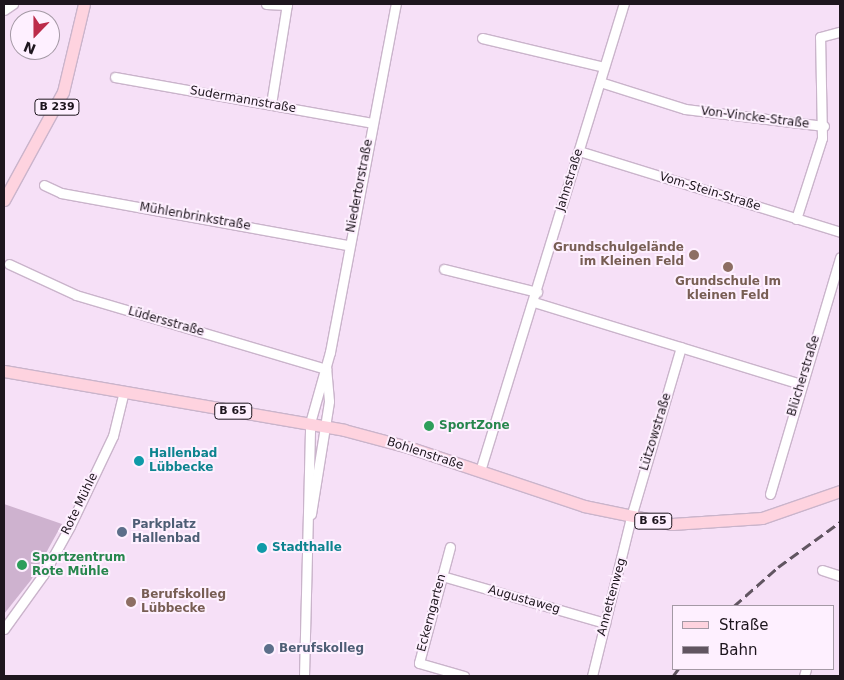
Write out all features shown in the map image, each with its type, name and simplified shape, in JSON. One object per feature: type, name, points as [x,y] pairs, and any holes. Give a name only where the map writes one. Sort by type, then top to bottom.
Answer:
[{"type":"main road","name":"B 239","points":[[4,200],[63,92],[84,4]]},
{"type":"main road","name":"Bohlenstraße","points":[[4,371],[123,395],[294,420],[344,430],[631,517],[672,524],[731,523],[787,513],[840,491]]},
{"type":"street","points":[[4,10],[13,4]]},
{"type":"street","points":[[266,4],[287,4],[271,104]]},
{"type":"street","name":"Niedertorstraße","points":[[310,516],[310,423],[326,369],[348,244],[396,4]]},
{"type":"street","name":"Jahnstraße","points":[[480,471],[534,302],[624,4]]},
{"type":"street","points":[[796,218],[824,126],[820,37],[839,32]]},
{"type":"street","points":[[482,38],[604,67]]},
{"type":"street","name":"Sudermannstraße","points":[[115,77],[372,123]]},
{"type":"street","name":"Von-Vincke-Straße","points":[[600,82],[685,109],[824,126]]},
{"type":"street","name":"Vom-Stein-Straße","points":[[579,151],[840,232]]},
{"type":"street","name":"Mühlenbrinkstraße","points":[[44,184],[61,193],[348,244]]},
{"type":"street","name":"Blücherstraße","points":[[770,494],[840,257]]},
{"type":"street","name":"Lüdersstraße","points":[[9,264],[76,295],[326,369]]},
{"type":"street","points":[[444,269],[537,292]]},
{"type":"street","points":[[534,302],[801,384]]},
{"type":"street","name":"Lützowstraße","points":[[631,517],[681,347]]},
{"type":"street","name":"Niedertorstraße","points":[[310,516],[330,385],[326,369]]},
{"type":"street","name":"Rote Mühle","points":[[4,629],[43,576],[70,526],[113,436],[123,395]]},
{"type":"street","points":[[304,676],[310,516]]},
{"type":"street","name":"Annettenweg","points":[[592,676],[631,517]]},
{"type":"street","name":"Eckerngarten","points":[[450,547],[419,663],[464,676]]},
{"type":"street","points":[[822,570],[840,576]]},
{"type":"street","name":"Augustaweg","points":[[442,576],[605,623]]},
{"type":"shaded area","name":"Sportzentrum Rote Mühle","points":[[4,504],[62,524],[31,580],[4,614]]},
{"type":"railway","points":[[735,605],[778,567],[840,522]]},
{"type":"railway","points":[[673,676],[677,670]]},
{"type":"place","name":"Grundschulgelände im Kleinen Feld","points":[[694,255]]},
{"type":"place","name":"Grundschule Im kleinen Feld","points":[[728,267]]},
{"type":"place","name":"SportZone","points":[[429,426]]},
{"type":"place","name":"Hallenbad Lübbecke","points":[[139,461]]},
{"type":"place","name":"Parkplatz Hallenbad","points":[[122,532]]},
{"type":"place","name":"Stadthalle","points":[[262,548]]},
{"type":"place","name":"Sportzentrum Rote Mühle","points":[[22,565]]},
{"type":"place","name":"Berufskolleg Lübbecke","points":[[131,602]]},
{"type":"place","name":"Berufskolleg","points":[[269,649]]}]
